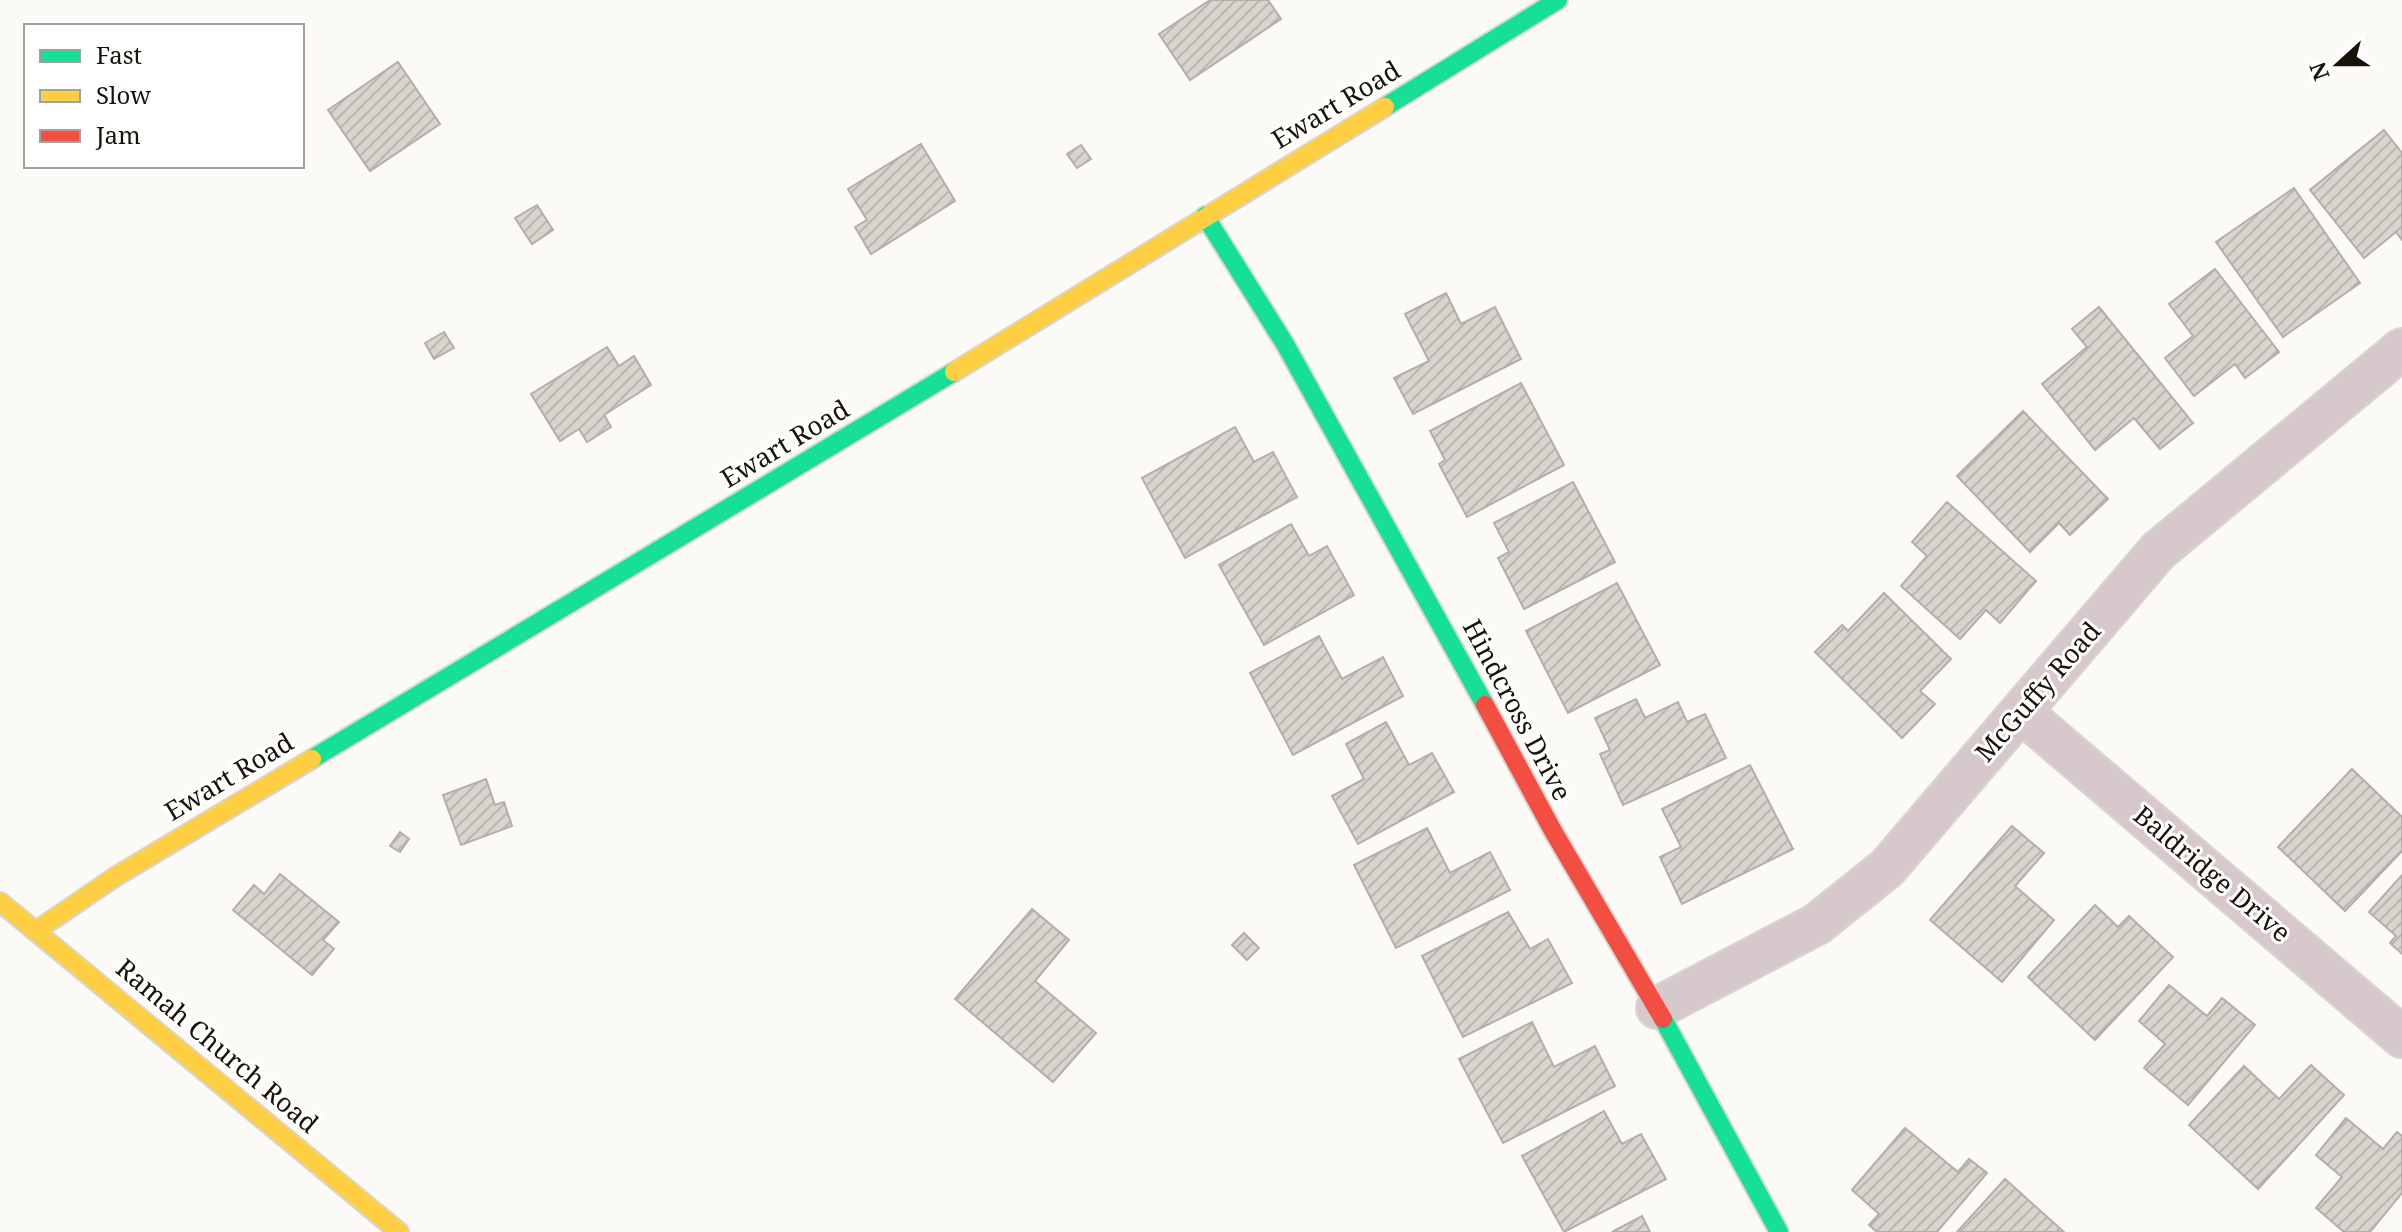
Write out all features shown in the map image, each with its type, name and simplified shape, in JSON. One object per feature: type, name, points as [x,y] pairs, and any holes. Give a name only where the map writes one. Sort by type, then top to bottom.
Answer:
[{"type":"street","name":"Ewart Road","points":[[36,931],[115,877],[878,419],[1558,0]]},
{"type":"street","name":"Hindcross Drive","points":[[1205,216],[1285,344],[1399,544],[1553,831],[1657,1008],[1779,1232]]},
{"type":"street","name":"McGuffy Road","points":[[1657,1008],[1817,924],[1887,868],[2158,551],[2402,349]]},
{"type":"street","name":"Baldridge Drive","points":[[2021,712],[2402,1037]]},
{"type":"street","name":"Ramah Church Road","points":[[0,902],[399,1232]]},
{"type":"building","points":[[1210,0],[1268,0],[1281,19],[1190,80],[1159,34]]},
{"type":"building","points":[[398,62],[440,124],[370,171],[328,110]]},
{"type":"building","points":[[2384,130],[2402,153],[2402,240],[2396,232],[2364,258],[2310,190]]},
{"type":"building","points":[[921,144],[955,201],[871,254],[855,227],[867,220],[848,189]]},
{"type":"building","points":[[1081,145],[1091,159],[1077,168],[1067,154]]},
{"type":"building","points":[[2294,188],[2360,283],[2283,337],[2216,242]]},
{"type":"building","points":[[537,205],[553,230],[532,244],[515,218]]},
{"type":"building","points":[[2215,269],[2279,352],[2245,378],[2235,364],[2194,396],[2165,358],[2193,336],[2169,304]]},
{"type":"building","points":[[1446,293],[1461,324],[1495,307],[1521,359],[1413,414],[1394,378],[1429,361],[1405,314]]},
{"type":"building","points":[[2099,307],[2193,423],[2160,449],[2134,418],[2095,450],[2042,384],[2087,347],[2072,329]]},
{"type":"building","points":[[444,332],[454,348],[434,359],[425,343]]},
{"type":"building","points":[[607,347],[619,366],[634,356],[651,385],[604,415],[611,427],[587,442],[579,429],[560,441],[531,394]]},
{"type":"building","points":[[1521,383],[1564,465],[1467,517],[1439,464],[1445,460],[1430,431]]},
{"type":"building","points":[[2023,411],[2108,499],[2070,535],[2059,523],[2030,552],[1957,476]]},
{"type":"building","points":[[1235,427],[1254,462],[1273,452],[1297,497],[1185,558],[1142,478]]},
{"type":"building","points":[[1573,482],[1615,562],[1524,609],[1498,558],[1509,552],[1494,523]]},
{"type":"building","points":[[1947,502],[2036,581],[2000,623],[1986,610],[1960,639],[1901,586],[1927,556],[1912,542]]},
{"type":"building","points":[[1291,524],[1309,556],[1327,546],[1354,595],[1264,645],[1219,565]]},
{"type":"building","points":[[1617,583],[1660,665],[1568,713],[1526,631]]},
{"type":"building","points":[[1884,593],[1951,659],[1920,691],[1935,704],[1902,738],[1815,652],[1842,625],[1848,631]]},
{"type":"building","points":[[1319,636],[1342,679],[1383,657],[1403,696],[1293,755],[1250,673]]},
{"type":"building","points":[[1636,699],[1645,718],[1678,702],[1687,722],[1705,714],[1726,758],[1623,805],[1600,754],[1610,750],[1595,718]]},
{"type":"building","points":[[1386,722],[1409,765],[1432,753],[1454,792],[1358,844],[1332,796],[1364,779],[1346,744]]},
{"type":"building","points":[[1750,765],[1793,849],[1682,904],[1660,857],[1681,847],[1662,809]]},
{"type":"building","points":[[2352,769],[2402,817],[2402,851],[2345,911],[2278,847]]},
{"type":"building","points":[[486,779],[495,805],[504,802],[512,826],[461,845],[443,795]]},
{"type":"building","points":[[2012,826],[2044,853],[2015,886],[2054,920],[2002,982],[1930,920]]},
{"type":"building","points":[[1427,828],[1450,873],[1490,852],[1510,890],[1396,948],[1354,865]]},
{"type":"building","points":[[400,832],[409,839],[400,852],[390,846]]},
{"type":"building","points":[[280,874],[339,922],[323,940],[334,949],[312,975],[233,910],[254,885],[264,894]]},
{"type":"building","points":[[2402,875],[2402,954],[2390,943],[2396,936],[2369,912]]},
{"type":"building","points":[[2095,905],[2118,927],[2129,916],[2173,957],[2095,1040],[2028,977]]},
{"type":"building","points":[[1032,909],[1069,940],[1035,981],[1096,1033],[1053,1082],[955,999]]},
{"type":"building","points":[[1508,912],[1530,949],[1548,939],[1572,983],[1463,1037],[1422,956]]},
{"type":"building","points":[[1244,933],[1259,948],[1247,960],[1232,945]]},
{"type":"building","points":[[2169,985],[2207,1016],[2222,998],[2255,1025],[2188,1105],[2144,1068],[2165,1044],[2139,1021]]},
{"type":"building","points":[[1532,1022],[1554,1067],[1595,1046],[1615,1086],[1503,1143],[1459,1059]]},
{"type":"building","points":[[2311,1065],[2344,1095],[2258,1189],[2189,1125],[2244,1066],[2279,1099]]},
{"type":"building","points":[[1604,1111],[1622,1144],[1641,1134],[1666,1179],[1564,1232],[1522,1156]]},
{"type":"building","points":[[2346,1118],[2383,1149],[2397,1132],[2402,1136],[2402,1193],[2370,1232],[2344,1232],[2316,1208],[2342,1177],[2316,1155]]},
{"type":"building","points":[[1905,1128],[1958,1172],[1969,1159],[1987,1173],[1937,1232],[1877,1232],[1869,1225],[1879,1214],[1852,1190]]},
{"type":"building","points":[[2005,1179],[2064,1232],[1957,1232]]},
{"type":"building","points":[[1642,1216],[1650,1232],[1612,1232]]},
{"type":"traffic: fast","points":[[1385,107],[1558,0]]},
{"type":"traffic: fast","points":[[1205,216],[1285,344],[1485,705]]},
{"type":"traffic: fast","points":[[312,759],[954,372]]},
{"type":"traffic: fast","points":[[1663,1019],[1779,1232]]},
{"type":"traffic: slow","points":[[954,372],[1385,107]]},
{"type":"traffic: slow","points":[[36,931],[115,877],[312,759]]},
{"type":"traffic: slow","points":[[0,902],[399,1232]]},
{"type":"traffic: jam","points":[[1485,705],[1553,831],[1663,1019]]}]
